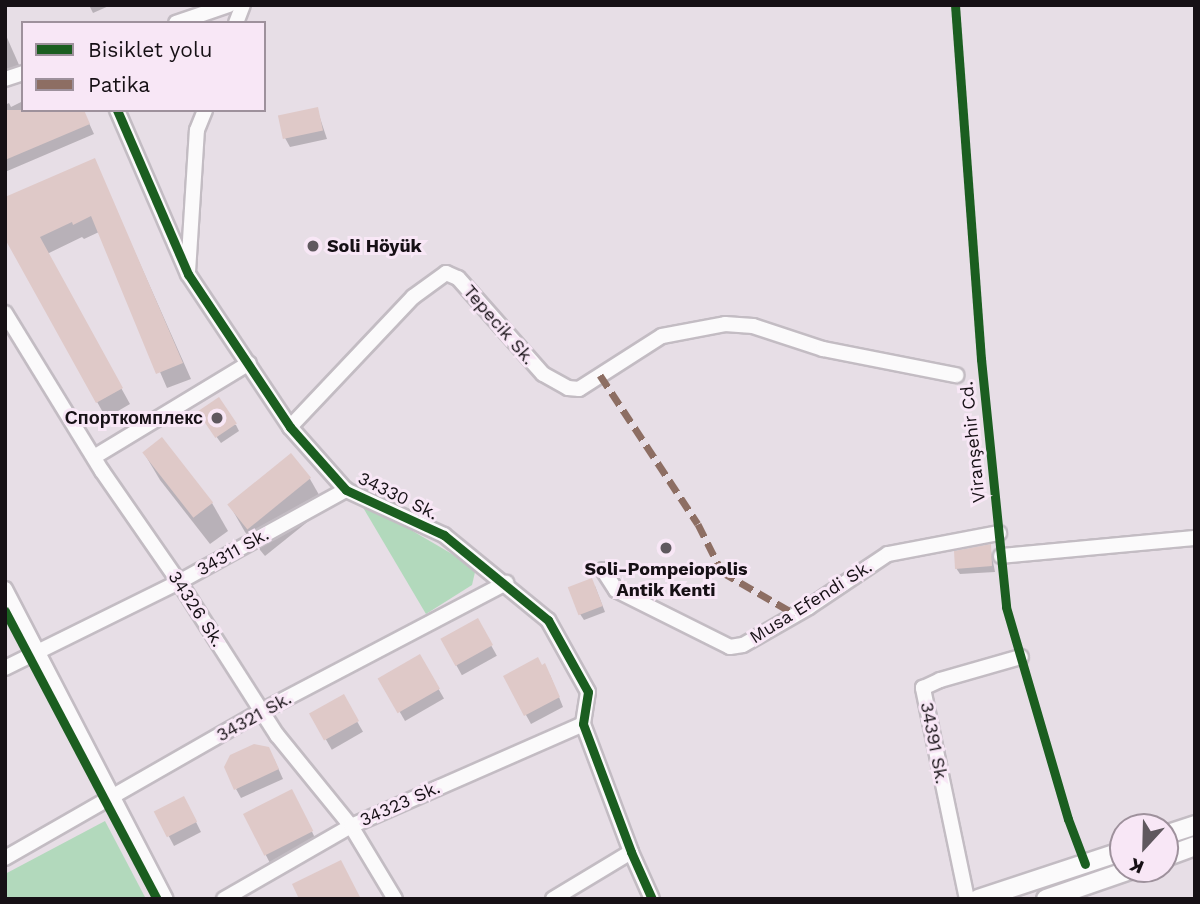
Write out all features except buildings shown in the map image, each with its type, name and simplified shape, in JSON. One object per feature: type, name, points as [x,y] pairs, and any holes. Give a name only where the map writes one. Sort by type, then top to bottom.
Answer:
[{"type":"street","points":[[182,21],[229,5]]},
{"type":"street","name":"34330 Sk.","points":[[118,112],[188,274],[290,426],[346,489],[444,535],[548,620],[588,692],[583,724],[631,852],[652,899]]},
{"type":"street","points":[[188,274],[197,130],[204,112]]},
{"type":"street","name":"Tepecik Sk.","points":[[290,426],[412,297],[446,273],[458,278],[542,374],[568,388],[579,389],[662,336],[724,324],[754,326],[824,349],[956,375]]},
{"type":"street","name":"34326 Sk.","points":[[5,313],[94,457],[179,582],[277,735],[351,826],[395,899]]},
{"type":"street","points":[[94,457],[249,363]]},
{"type":"street","name":"34311 Sk.","points":[[5,668],[179,582],[346,489]]},
{"type":"street","name":"Musa Efendi Sk.","points":[[603,570],[616,590],[730,647],[743,645],[809,607],[888,554],[999,533]]},
{"type":"street","points":[[1001,556],[1195,538]]},
{"type":"street","name":"34321 Sk.","points":[[5,858],[262,712],[506,583]]},
{"type":"street","points":[[5,589],[116,797],[166,899]]},
{"type":"street","name":"34391 Sk.","points":[[967,899],[923,688],[1021,657]]},
{"type":"street","name":"34323 Sk.","points":[[224,899],[351,826],[583,724]]},
{"type":"street","points":[[554,899],[631,852]]},
{"type":"street","points":[[978,899],[1109,856]]},
{"type":"street","points":[[1079,866],[1089,892]]},
{"type":"street","points":[[1046,899],[1089,892],[1109,882]]},
{"type":"green space","points":[[358,499],[476,568],[472,585],[426,614]]},
{"type":"green space","points":[[105,821],[146,899],[5,899],[5,874]]},
{"type":"marked path","points":[[600,375],[698,524],[722,572],[795,614]]},
{"type":"cycle path","name":"Viranşehir Cd.","points":[[955,5],[981,359],[1006,607],[1068,819],[1085,864]]},
{"type":"cycle path","points":[[118,112],[188,274],[290,427],[346,490],[444,535],[548,620],[588,692],[583,724],[631,852],[652,899]]},
{"type":"cycle path","points":[[5,611],[157,899]]},
{"type":"place","name":"Soli Höyük","points":[[313,246]]},
{"type":"place","name":"Спорткомплекс","points":[[217,418]]},
{"type":"place","name":"Soli-Pompeiopolis Antik Kenti","points":[[666,548]]}]
